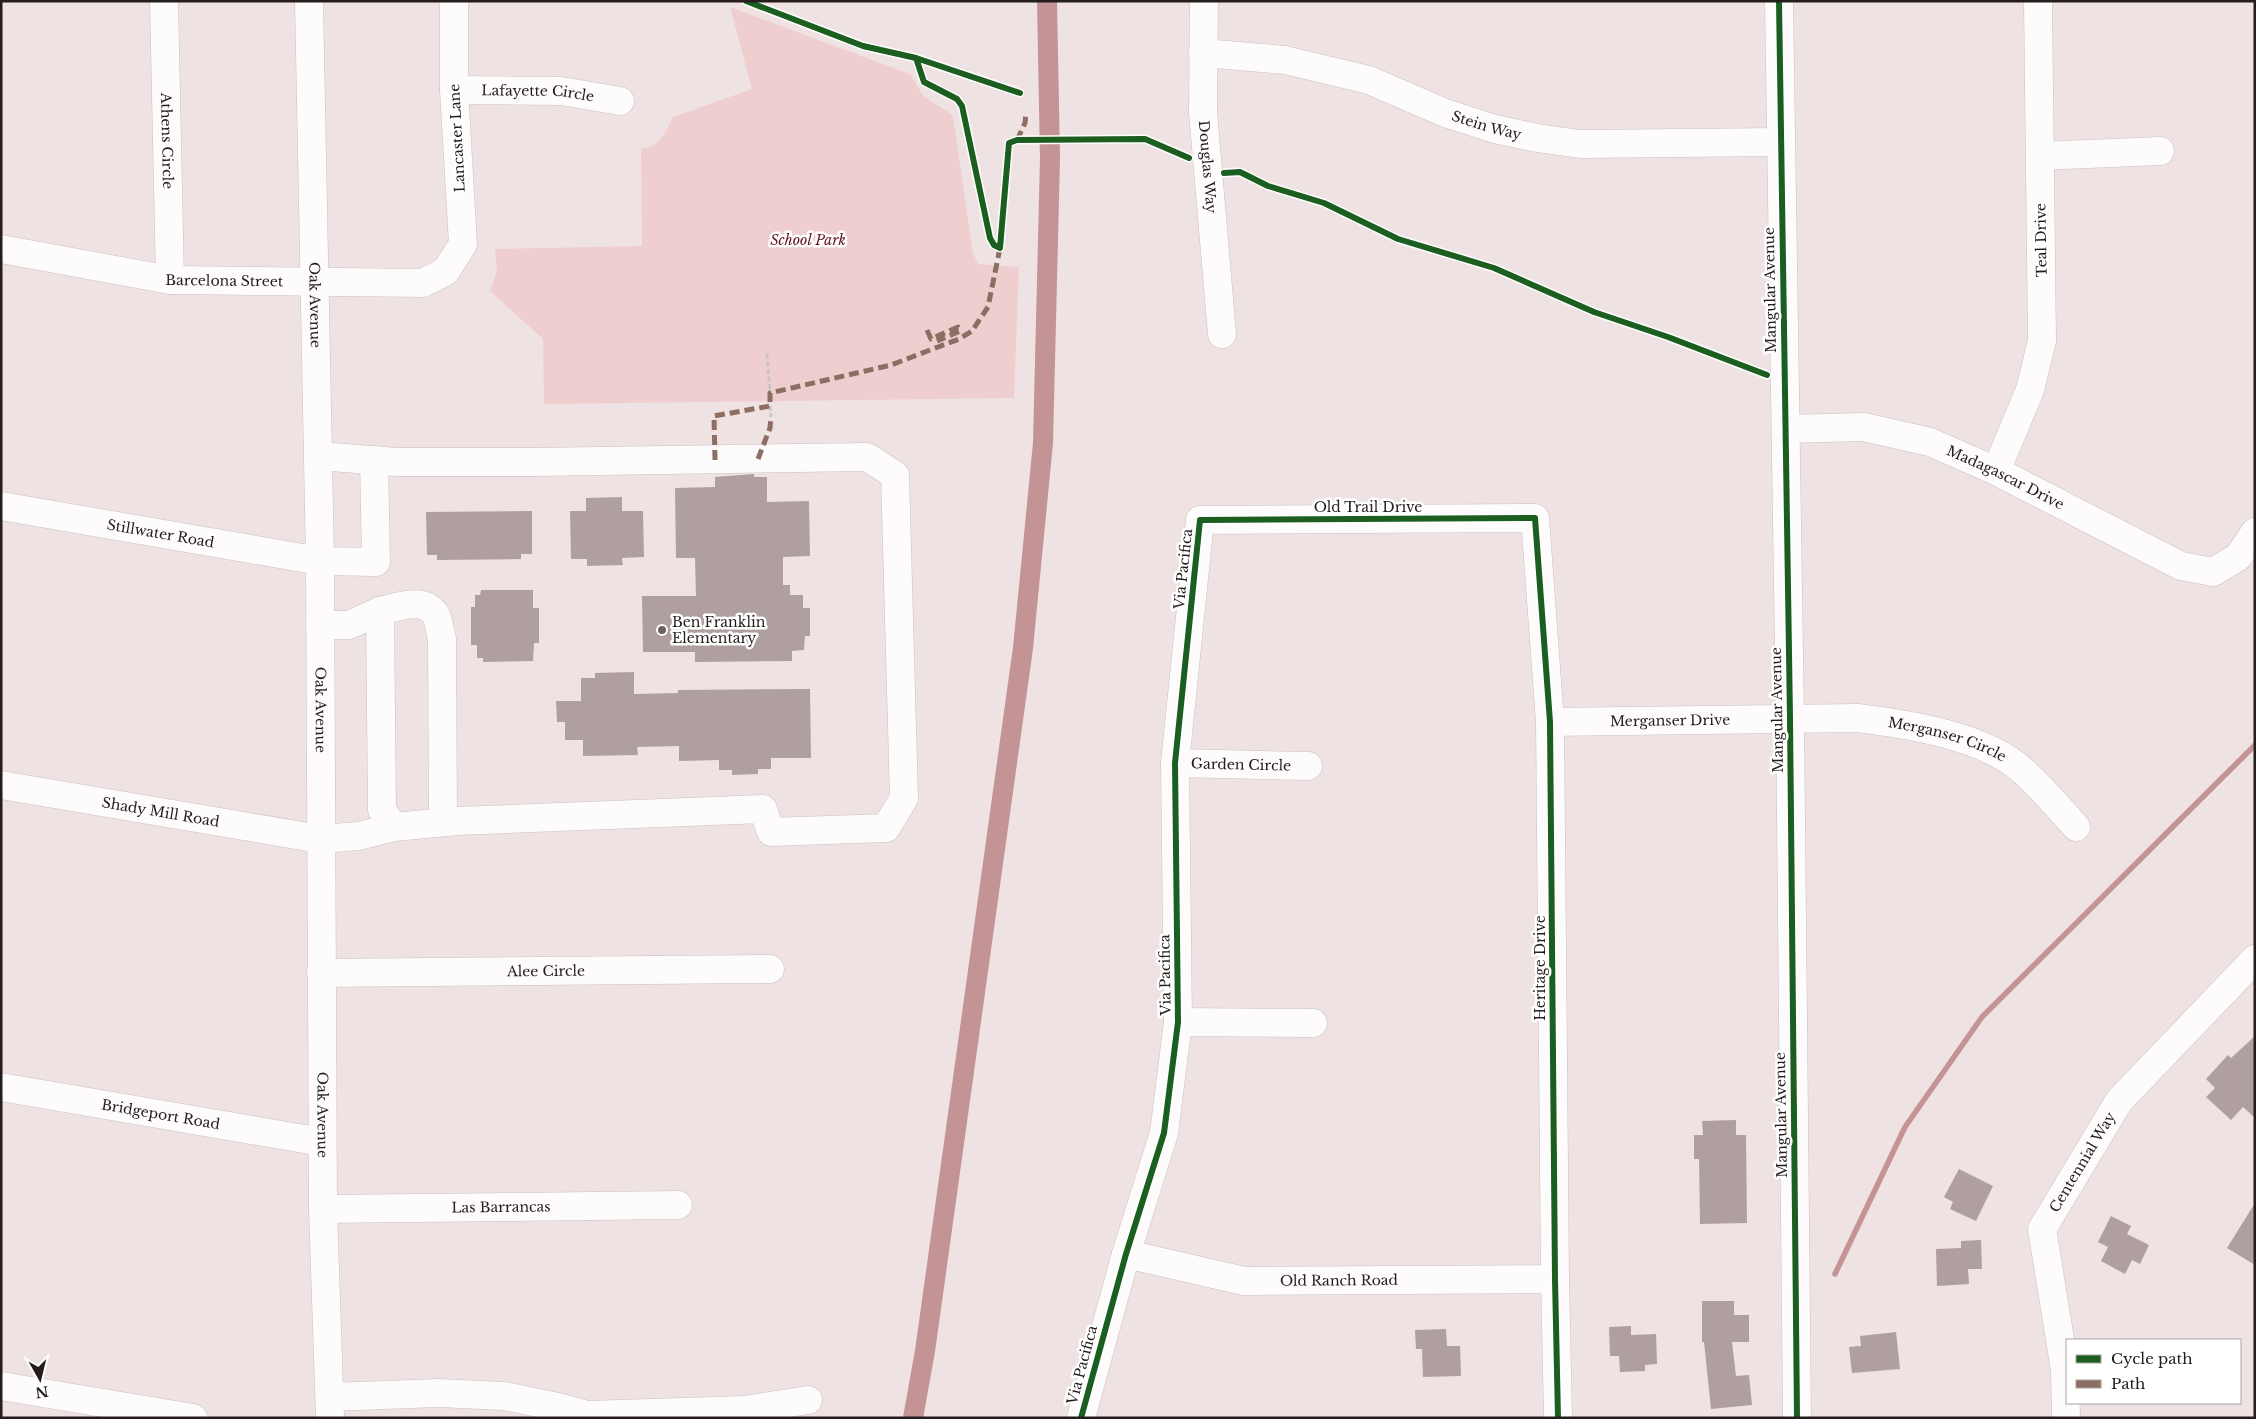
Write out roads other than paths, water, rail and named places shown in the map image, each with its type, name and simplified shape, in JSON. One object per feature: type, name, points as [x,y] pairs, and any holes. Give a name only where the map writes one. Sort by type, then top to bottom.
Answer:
[{"type":"street","name":"Athens Circle","points":[[164,1],[170,280]]},
{"type":"street","name":"Oak Avenue","points":[[309,1],[320,561],[323,1209],[330,1407]]},
{"type":"street","name":"Lancaster Lane","points":[[446,271],[463,244],[454,90],[454,1]]},
{"type":"street","name":"Douglas Way","points":[[1204,1],[1202,53],[1203,112],[1222,334]]},
{"type":"street","name":"Mangular Avenue","points":[[1779,1],[1790,718],[1796,1418]]},
{"type":"street","name":"Teal Drive","points":[[1996,471],[2030,390],[2042,341],[2038,1]]},
{"type":"street","name":"Stein Way","points":[[1202,53],[1285,60],[1368,80],[1445,113],[1496,129],[1538,138],[1580,144],[1780,142]]},
{"type":"street","name":"Lafayette Circle","points":[[454,90],[560,91],[620,100]]},
{"type":"street","points":[[2040,156],[2160,150]]},
{"type":"street","name":"Barcelona Street","points":[[1,250],[170,280],[423,283],[446,271]]},
{"type":"street","name":"Madagascar Drive","points":[[1786,429],[1864,428],[1930,442],[1996,471],[2181,566],[2213,572],[2238,557],[2255,532]]},
{"type":"street","points":[[318,456],[374,460]]},
{"type":"street","name":"Shady Mill Road","points":[[1,784],[320,839],[359,836],[394,826],[443,822],[763,809],[771,832],[886,828],[904,798],[896,475],[867,457],[533,462],[374,460]]},
{"type":"street","name":"Stillwater Road","points":[[1,506],[320,561],[376,562],[374,460]]},
{"type":"street","name":"Old Trail Drive","points":[[1200,520],[1535,518]]},
{"type":"street","name":"Heritage Drive","points":[[1535,518],[1550,722],[1558,1418]]},
{"type":"street","name":"Via Pacifica","points":[[1081,1418],[1126,1254],[1164,1133],[1178,1022],[1175,763],[1200,520]]},
{"type":"street","points":[[320,625],[349,625],[380,611],[416,604],[428,608],[436,616],[442,639],[443,822]]},
{"type":"street","points":[[380,611],[382,810],[394,826]]},
{"type":"street","name":"Merganser Drive","points":[[1550,722],[1790,718]]},
{"type":"street","name":"Merganser Circle","points":[[1790,718],[1857,718],[1895,722],[1933,730],[1988,748],[2022,770],[2076,827]]},
{"type":"street","name":"Garden Circle","points":[[1175,763],[1308,766]]},
{"type":"street","name":"Centennial Way","points":[[2066,1418],[2065,1370],[2042,1229],[2119,1101],[2255,959]]},
{"type":"street","name":"Alee Circle","points":[[322,972],[770,969]]},
{"type":"street","points":[[1178,1022],[1313,1023]]},
{"type":"street","name":"Bridgeport Road","points":[[1,1087],[322,1142]]},
{"type":"street","name":"Las Barrancas","points":[[323,1209],[678,1205]]},
{"type":"street","name":"Old Ranch Road","points":[[1126,1254],[1244,1281],[1555,1279]]},
{"type":"street","points":[[1,1386],[192,1418]]},
{"type":"street","points":[[330,1407],[438,1393],[504,1396],[587,1415],[735,1410],[808,1400]]},
{"type":"waterway","points":[[913,1418],[925,1351],[1023,648],[1043,443],[1050,158],[1047,1]]},
{"type":"waterway","points":[[1835,1274],[1905,1127],[1982,1017],[2255,745]]},
{"type":"place","name":"Ben Franklin Elementary","points":[[662,630]]},
{"type":"park label","name":"School Park","points":[[808,240]]}]
